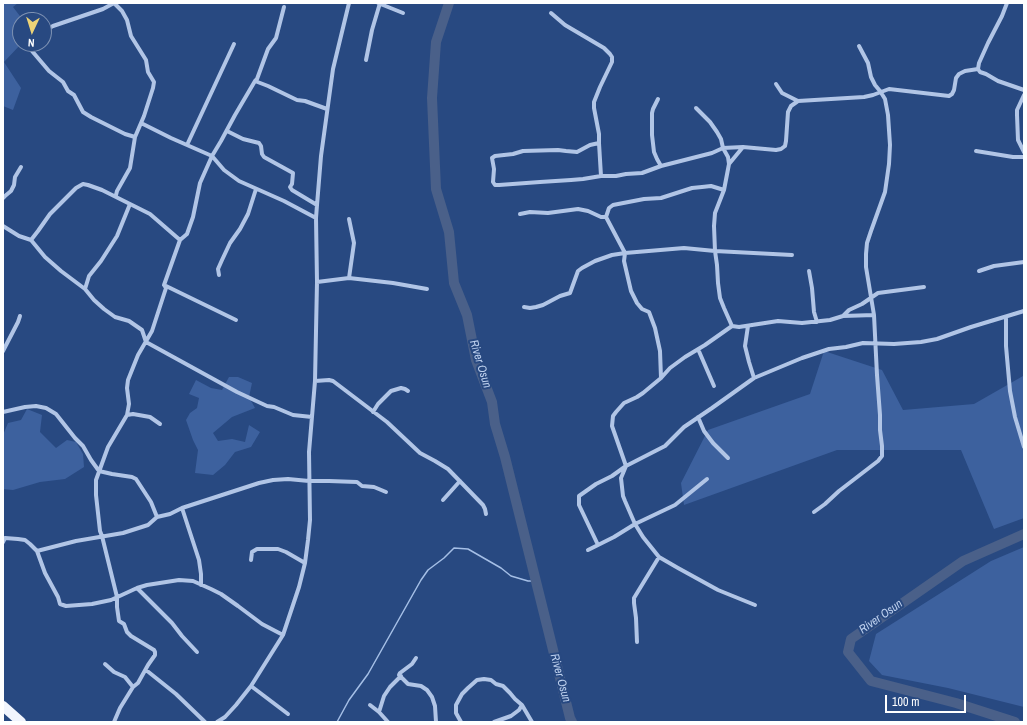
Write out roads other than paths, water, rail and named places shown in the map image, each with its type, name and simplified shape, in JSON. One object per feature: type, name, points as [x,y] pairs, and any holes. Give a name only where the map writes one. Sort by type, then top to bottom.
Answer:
[{"type":"main road","points":[[3,706],[21,722]]},
{"type":"street","points":[[52,26],[103,9],[114,3],[122,12],[131,36],[146,60],[148,72],[154,82],[149,101],[135,137],[130,168],[116,195],[114,196]]},
{"type":"street","points":[[217,722],[236,705],[251,686],[283,635],[299,587],[305,563],[310,520],[309,452],[315,381],[317,204],[321,156],[333,69],[349,3]]},
{"type":"street","points":[[366,60],[379,3],[403,13]]},
{"type":"street","points":[[978,69],[988,43],[1007,3]]},
{"type":"street","points":[[114,722],[120,708],[133,687],[138,683],[155,655],[155,652],[131,636],[127,632],[124,624],[119,621],[117,597],[100,531],[96,496],[96,480],[108,447],[127,415],[129,404],[127,388],[128,380],[138,355],[152,331],[166,288],[164,285],[180,240],[187,234],[193,217],[200,183],[212,156],[257,79],[268,49],[276,38],[284,7]]},
{"type":"street","points":[[551,13],[565,25],[604,48],[612,57],[612,62],[594,102],[601,176]]},
{"type":"street","points":[[187,145],[234,44]]},
{"type":"street","points":[[814,512],[878,461],[882,456],[874,315],[866,267],[867,243],[885,192],[890,145],[887,106],[885,99],[871,77],[868,62],[859,46]]},
{"type":"street","points":[[33,52],[49,70],[63,82],[68,91],[74,95],[83,112],[125,134],[135,137]]},
{"type":"street","points":[[978,69],[980,72],[998,81],[1024,90]]},
{"type":"street","points":[[599,143],[590,145],[577,152],[558,150],[523,152],[493,157],[494,185],[583,180],[601,176],[642,173],[723,148],[743,147],[776,150],[785,146],[788,112],[791,106],[798,101],[864,97],[889,89],[948,96],[952,94],[954,90],[956,78],[959,74],[965,71],[978,69]]},
{"type":"street","points":[[255,81],[297,100],[305,101],[327,109]]},
{"type":"street","points":[[776,84],[782,92],[798,101]]},
{"type":"street","points":[[1024,95],[1017,110],[1017,115],[1018,140],[1024,152]]},
{"type":"street","points":[[658,99],[652,113],[652,135],[654,152],[661,166]]},
{"type":"street","points":[[696,108],[710,122],[717,132],[728,157],[729,164],[724,190],[714,221],[719,290],[724,308],[732,326]]},
{"type":"street","points":[[141,123],[212,156],[224,170],[239,181],[284,201],[316,218]]},
{"type":"street","points":[[227,130],[243,139],[259,143],[264,157],[293,173],[292,184],[290,187],[292,190],[317,204]]},
{"type":"street","points":[[729,164],[743,147]]},
{"type":"street","points":[[976,151],[1013,157],[1024,157]]},
{"type":"street","points":[[3,198],[11,191],[14,185],[15,177],[21,167]]},
{"type":"street","points":[[31,240],[50,214],[80,185],[88,185],[150,214],[180,240]]},
{"type":"street","points":[[662,378],[660,351],[655,328],[649,312],[642,309],[637,304],[631,291],[624,261],[625,253],[606,217],[609,208],[613,205],[644,199],[661,198],[692,188],[711,186],[724,190]]},
{"type":"street","points":[[220,275],[218,269],[230,243],[248,214],[256,189]]},
{"type":"street","points":[[85,289],[89,276],[101,261],[117,236],[130,204]]},
{"type":"street","points":[[520,214],[530,212],[548,213],[578,209],[588,211],[601,217],[606,217]]},
{"type":"street","points":[[348,278],[354,242],[349,219]]},
{"type":"street","points":[[3,226],[19,236],[31,240],[45,257],[85,289],[94,300],[115,316],[129,321],[142,330],[146,342],[237,392],[267,406],[274,407],[294,415],[312,417]]},
{"type":"street","points":[[524,307],[536,308],[560,296],[570,293],[578,271],[595,261],[612,255],[684,248],[715,251],[792,254]]},
{"type":"street","points":[[979,271],[994,266],[1024,262]]},
{"type":"street","points":[[810,271],[814,312],[817,322]]},
{"type":"street","points":[[317,282],[348,278],[393,283],[427,289]]},
{"type":"street","points":[[164,285],[236,320]]},
{"type":"street","points":[[843,316],[849,310],[878,293],[924,287]]},
{"type":"street","points":[[598,545],[579,505],[579,496],[626,466],[665,446],[684,426],[754,378],[802,358],[829,349],[863,343],[894,344],[937,339],[971,326],[1024,311]]},
{"type":"street","points":[[755,605],[718,590],[659,557],[643,536],[635,524],[623,496],[621,478],[626,466],[612,426],[613,416],[624,403],[637,398],[662,378],[670,368],[732,326],[739,327],[778,321],[802,323],[817,322],[843,316],[874,315]]},
{"type":"street","points":[[3,351],[20,316]]},
{"type":"street","points":[[1006,317],[1006,346],[1010,391],[1015,417],[1024,447]]},
{"type":"street","points":[[748,326],[745,346],[754,378]]},
{"type":"street","points":[[698,349],[714,386]]},
{"type":"street","points":[[315,381],[333,381],[387,422],[420,453],[448,469],[483,505],[486,514]]},
{"type":"street","points":[[373,412],[391,390],[401,388],[408,391]]},
{"type":"street","points":[[3,412],[36,406],[46,408],[56,414],[83,446],[99,471],[136,479],[151,502],[158,517]]},
{"type":"street","points":[[127,415],[133,414],[150,416],[160,424]]},
{"type":"street","points":[[698,417],[704,431],[713,443],[728,458]]},
{"type":"street","points":[[588,550],[675,504],[707,478]]},
{"type":"street","points":[[37,552],[76,541],[123,534],[148,525],[158,517],[170,514],[182,508],[258,483],[273,480],[357,482],[362,486],[374,487],[386,492]]},
{"type":"street","points":[[443,500],[460,481]]},
{"type":"street","points":[[182,508],[199,560],[201,585]]},
{"type":"street","points":[[3,542],[5,538],[18,538],[25,540],[30,544],[37,552],[60,604],[66,606],[92,604],[111,600],[147,585],[180,580],[193,581],[221,594],[262,624],[283,635]]},
{"type":"street","points":[[251,560],[252,552],[254,550],[278,549],[305,563]]},
{"type":"street","points":[[637,642],[634,598],[659,557]]},
{"type":"street","points":[[137,588],[172,622],[182,636],[197,652]]},
{"type":"street","points":[[111,600],[117,607]]},
{"type":"street","points":[[379,712],[384,696],[390,687],[401,676],[399,675],[400,673],[412,664],[416,658]]},
{"type":"street","points":[[105,664],[114,672],[125,677],[133,687]]},
{"type":"street","points":[[146,670],[176,694],[205,722]]},
{"type":"street","points":[[401,676],[408,684],[421,686],[427,690],[432,697],[435,706],[436,722]]},
{"type":"street","points":[[461,722],[456,713],[456,705],[462,694],[480,679],[491,680],[496,684],[503,686],[522,705],[532,722]]},
{"type":"street","points":[[251,686],[288,714]]},
{"type":"street","points":[[370,704],[388,722]]},
{"type":"street","points":[[494,722],[511,716],[519,710],[522,705]]},
{"type":"waterway","name":"River Osun","points":[[449,3],[436,42],[432,98],[436,189],[449,232],[454,283],[467,315],[476,360],[492,402],[495,424],[505,457],[572,722]]},
{"type":"waterway","name":"River Osun","points":[[1015,722],[956,703],[871,681],[848,652],[851,639],[963,561],[1024,534]]},
{"type":"waterway","points":[[337,722],[349,700],[368,674],[421,580],[428,570],[454,548],[468,549],[501,568],[511,576],[528,581],[536,581]]}]
